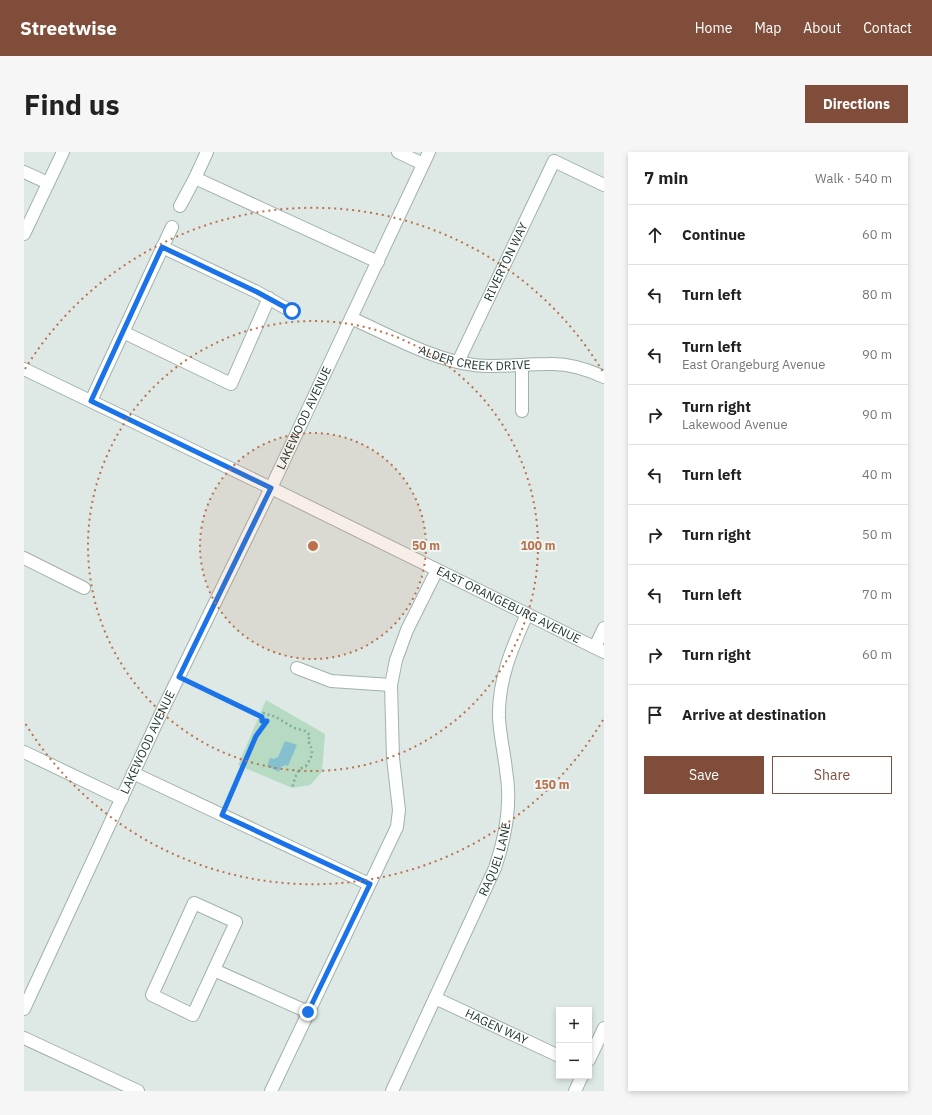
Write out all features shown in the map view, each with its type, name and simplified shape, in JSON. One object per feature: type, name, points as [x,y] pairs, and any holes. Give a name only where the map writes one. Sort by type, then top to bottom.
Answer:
[{"type":"street","points":[[24,234],[63,152]]},
{"type":"street","points":[[180,206],[207,152]]},
{"type":"street","points":[[398,152],[423,164]]},
{"type":"street","name":"LAKEWOOD AVENUE","points":[[24,1009],[27,994],[271,488],[429,152]]},
{"type":"street","name":"RIVERTON WAY","points":[[458,362],[554,161],[604,185]]},
{"type":"street","points":[[24,172],[48,183]]},
{"type":"street","points":[[195,178],[378,262]]},
{"type":"street","points":[[91,401],[172,227]]},
{"type":"street","points":[[162,247],[269,298],[292,311]]},
{"type":"street","points":[[123,332],[231,384],[269,298]]},
{"type":"street","name":"ALDER CREEK DRIVE","points":[[351,318],[434,355],[458,362],[501,367],[549,364],[574,366],[604,377]]},
{"type":"street","points":[[522,365],[522,411]]},
{"type":"street","name":"EAST ORANGEBURG AVENUE","points":[[24,370],[271,488],[600,650]]},
{"type":"street","points":[[24,558],[84,588]]},
{"type":"street","points":[[271,1091],[397,827],[399,810],[393,758],[391,685],[396,660],[407,630],[437,570]]},
{"type":"street","name":"RAQUEL LANE","points":[[392,1091],[495,868],[504,843],[509,800],[507,771],[500,732],[500,696],[503,677],[510,653],[527,614]]},
{"type":"street","points":[[600,650],[604,628]]},
{"type":"street","points":[[297,668],[331,681],[391,685]]},
{"type":"street","points":[[24,752],[122,799]]},
{"type":"street","points":[[133,773],[370,884]]},
{"type":"street","points":[[194,903],[236,922],[214,970],[193,1015],[152,996],[194,903]]},
{"type":"street","points":[[214,970],[308,1012]]},
{"type":"street","name":"HAGEN WAY","points":[[435,998],[556,1055]]},
{"type":"street","points":[[592,1054],[604,1028]]},
{"type":"street","points":[[24,1038],[138,1091]]},
{"type":"street","points":[[575,1091],[581,1079]]},
{"type":"path","points":[[179,677],[262,717],[262,721],[267,721],[256,736],[222,815]]},
{"type":"path","points":[[262,717],[264,713],[276,717],[294,728],[305,731],[310,735],[308,741],[313,749],[312,755],[306,766],[297,772],[292,788]]},
{"type":"green space","points":[[266,700],[325,734],[322,772],[310,785],[292,788],[238,765]]},
{"type":"water","points":[[285,741],[297,745],[288,766],[285,765],[281,767],[279,772],[267,766],[270,758],[274,759],[278,757]]},
{"type":"route","points":[[292,311],[257,292],[162,247],[91,401],[271,488],[179,677],[262,717],[262,721],[267,721],[256,736],[222,815],[370,884],[308,1012]]}]
